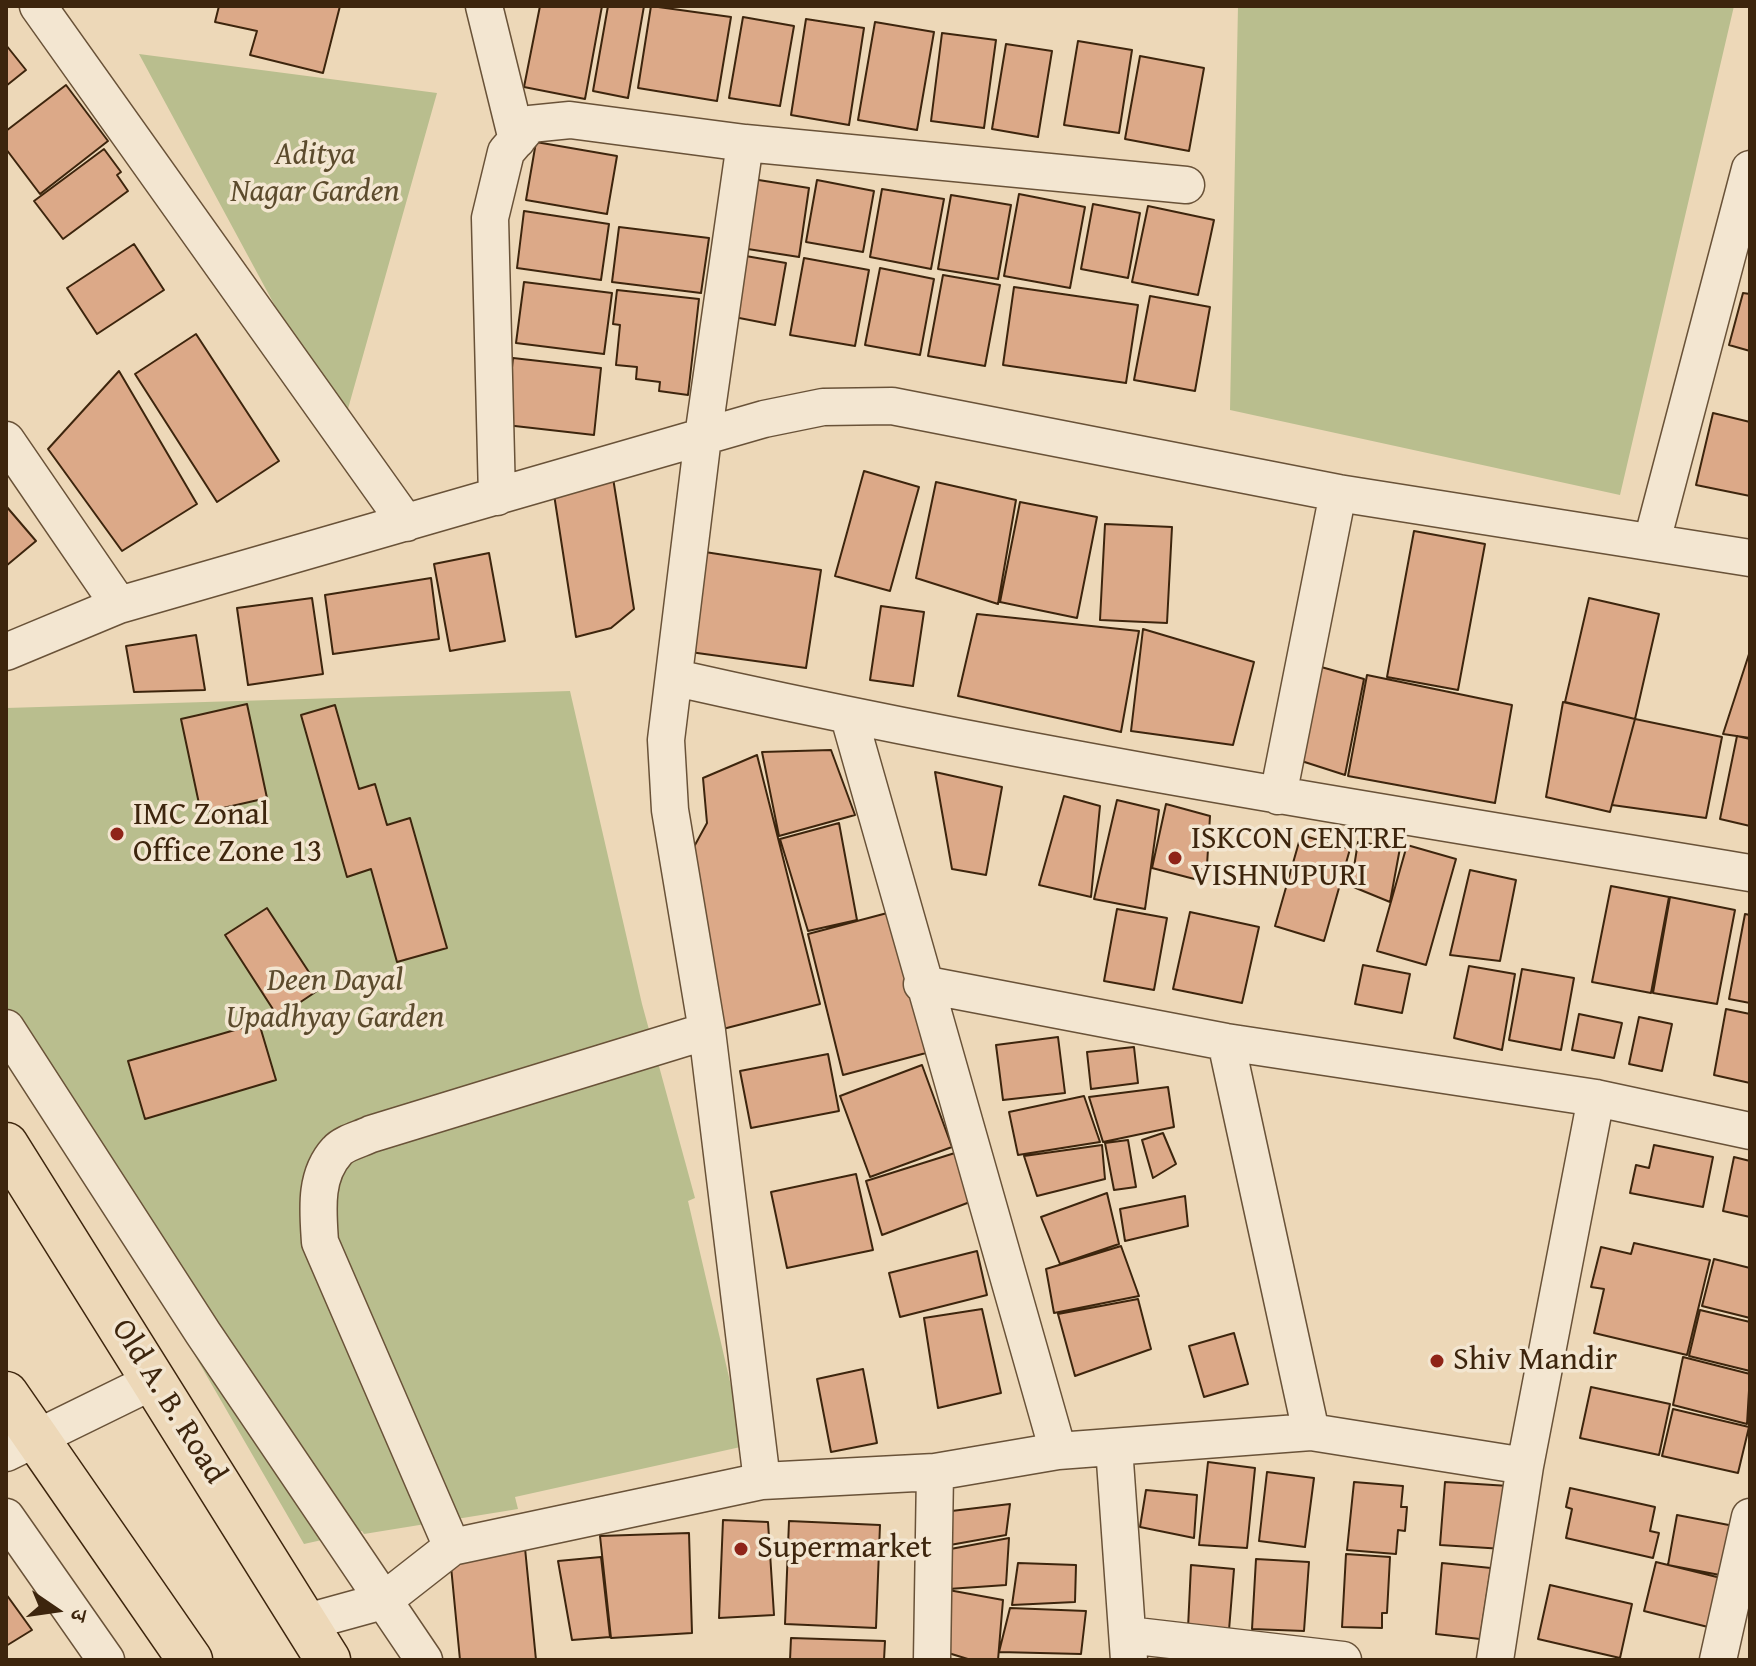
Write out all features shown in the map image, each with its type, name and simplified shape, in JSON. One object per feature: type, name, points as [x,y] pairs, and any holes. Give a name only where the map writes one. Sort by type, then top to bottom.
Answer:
[{"type":"main road","name":"Old A. B. Road","points":[[6,1145],[328,1660]]},
{"type":"main road","points":[[6,1394],[22,1445],[190,1660]]},
{"type":"street","points":[[38,6],[406,523]]},
{"type":"street","points":[[484,6],[517,140]]},
{"type":"street","points":[[497,497],[490,218],[506,152],[530,124],[570,120],[745,143],[1186,185]]},
{"type":"street","points":[[745,143],[703,437],[676,678],[666,740],[670,810],[707,1031],[762,1481]]},
{"type":"street","points":[[1652,541],[1750,169]]},
{"type":"street","points":[[6,652],[119,605],[764,419],[823,407],[892,406],[1338,493],[1750,558]]},
{"type":"street","points":[[6,440],[119,605]]},
{"type":"street","points":[[1278,796],[1338,493]]},
{"type":"street","points":[[676,678],[849,717],[1278,796],[1750,873]]},
{"type":"street","points":[[849,717],[922,984],[1058,1451]]},
{"type":"street","points":[[922,984],[1226,1042],[1596,1098],[1750,1131]]},
{"type":"street","points":[[6,1028],[424,1660]]},
{"type":"street","points":[[452,1547],[320,1242],[317,1199],[324,1174],[338,1149],[371,1134],[707,1031]]},
{"type":"street","points":[[1226,1042],[1311,1432]]},
{"type":"street","points":[[1495,1660],[1525,1466],[1596,1098]]},
{"type":"street","points":[[22,1445],[155,1380]]},
{"type":"street","points":[[303,1623],[383,1601],[452,1547],[762,1481],[935,1472],[1058,1451],[1311,1432],[1525,1466]]},
{"type":"street","points":[[1114,1447],[1128,1647],[1343,1660]]},
{"type":"street","points":[[932,1660],[935,1472]]},
{"type":"street","points":[[6,1517],[106,1660]]},
{"type":"street","points":[[1718,1660],[1750,1517]]},
{"type":"green space","points":[[1238,6],[1734,6],[1620,495],[1230,410]]},
{"type":"green space","name":"Aditya Nagar Garden","points":[[139,54],[437,93],[342,430]]},
{"type":"green space","name":"Deen Dayal Upadhyay Garden","points":[[570,691],[642,1004],[695,1198],[688,1201],[745,1446],[515,1497],[518,1509],[364,1534],[362,1531],[304,1544],[6,1029],[6,708]]},
{"type":"building","points":[[219,6],[340,6],[323,73],[250,55],[257,31],[215,22]]},
{"type":"building","points":[[540,6],[602,6],[585,99],[524,87]]},
{"type":"building","points":[[608,6],[644,6],[628,98],[593,91]]},
{"type":"building","points":[[651,6],[731,17],[717,101],[638,88]]},
{"type":"building","points":[[743,17],[794,26],[780,106],[729,98]]},
{"type":"building","points":[[806,19],[864,28],[849,125],[791,115]]},
{"type":"building","points":[[875,22],[934,32],[917,130],[858,120]]},
{"type":"building","points":[[942,33],[996,40],[984,128],[931,121]]},
{"type":"building","points":[[1078,41],[1132,50],[1119,133],[1064,125]]},
{"type":"building","points":[[1006,44],[1052,51],[1038,137],[992,129]]},
{"type":"building","points":[[6,45],[26,70],[6,86]]},
{"type":"building","points":[[1140,56],[1204,68],[1189,151],[1125,139]]},
{"type":"building","points":[[66,85],[108,141],[40,194],[6,149],[6,131]]},
{"type":"building","points":[[536,142],[617,156],[607,214],[526,200]]},
{"type":"building","points":[[104,149],[121,172],[117,175],[128,191],[63,239],[34,201]]},
{"type":"building","points":[[746,178],[809,188],[799,257],[735,247]]},
{"type":"building","points":[[817,180],[874,191],[863,252],[806,242]]},
{"type":"building","points":[[882,189],[944,199],[931,269],[870,257]]},
{"type":"building","points":[[1019,194],[1085,207],[1070,288],[1004,276]]},
{"type":"building","points":[[951,195],[1011,205],[998,279],[938,269]]},
{"type":"building","points":[[1093,204],[1140,213],[1128,278],[1081,269]]},
{"type":"building","points":[[1148,206],[1214,220],[1198,295],[1132,282]]},
{"type":"building","points":[[524,211],[609,224],[601,280],[517,268]]},
{"type":"building","points":[[619,227],[709,238],[701,293],[612,282]]},
{"type":"building","points":[[134,244],[164,290],[97,334],[67,288]]},
{"type":"building","points":[[740,255],[786,263],[775,325],[729,316]]},
{"type":"building","points":[[804,258],[869,270],[855,346],[790,335]]},
{"type":"building","points":[[880,268],[934,279],[920,355],[865,345]]},
{"type":"building","points":[[943,275],[1000,285],[985,366],[928,356]]},
{"type":"building","points":[[524,282],[612,293],[604,354],[516,343]]},
{"type":"building","points":[[1014,287],[1138,305],[1126,383],[1003,365]]},
{"type":"building","points":[[617,290],[699,299],[688,395],[659,391],[660,382],[636,379],[637,367],[616,365],[620,325],[613,324]]},
{"type":"building","points":[[1743,293],[1750,294],[1750,351],[1729,345]]},
{"type":"building","points":[[1150,296],[1210,307],[1195,391],[1134,380]]},
{"type":"building","points":[[196,334],[279,461],[217,502],[135,374]]},
{"type":"building","points":[[513,358],[601,368],[594,435],[506,425]]},
{"type":"building","points":[[119,371],[197,504],[122,551],[48,449]]},
{"type":"building","points":[[1713,413],[1750,422],[1750,496],[1696,485]]},
{"type":"building","points":[[864,471],[919,487],[890,591],[835,576]]},
{"type":"building","points":[[613,478],[634,609],[611,628],[576,637],[553,488]]},
{"type":"building","points":[[936,482],[1016,500],[998,604],[916,578]]},
{"type":"building","points":[[1020,502],[1097,517],[1077,618],[1000,602]]},
{"type":"building","points":[[6,506],[36,541],[6,566]]},
{"type":"building","points":[[1105,524],[1172,527],[1167,623],[1100,620]]},
{"type":"building","points":[[1414,531],[1485,544],[1458,690],[1387,677]]},
{"type":"building","points":[[705,552],[821,570],[806,668],[690,652]]},
{"type":"building","points":[[489,553],[505,641],[450,651],[434,564]]},
{"type":"building","points":[[431,578],[439,639],[333,654],[325,595]]},
{"type":"building","points":[[312,598],[323,674],[248,685],[237,608]]},
{"type":"building","points":[[1589,598],[1659,614],[1635,719],[1565,702]]},
{"type":"building","points":[[881,606],[924,612],[913,686],[870,680]]},
{"type":"building","points":[[977,614],[1139,631],[1121,732],[958,696]]},
{"type":"building","points":[[1143,629],[1254,662],[1233,745],[1131,731]]},
{"type":"building","points":[[196,635],[205,690],[134,692],[126,646]]},
{"type":"building","points":[[1750,651],[1750,738],[1723,734]]},
{"type":"building","points":[[1314,665],[1364,679],[1345,775],[1289,757]]},
{"type":"building","points":[[1367,675],[1512,705],[1495,803],[1348,776]]},
{"type":"building","points":[[1563,702],[1635,719],[1610,812],[1546,797]]},
{"type":"building","points":[[247,704],[267,798],[201,813],[181,719]]},
{"type":"building","points":[[335,705],[359,789],[375,784],[387,825],[410,818],[447,948],[397,962],[371,869],[347,877],[301,715]]},
{"type":"building","points":[[1635,719],[1722,737],[1706,818],[1612,805]]},
{"type":"building","points":[[1737,736],[1750,739],[1750,826],[1720,819]]},
{"type":"building","points":[[831,750],[855,815],[779,836],[762,752]]},
{"type":"building","points":[[757,755],[820,1004],[719,1030],[684,865],[707,823],[703,778]]},
{"type":"building","points":[[935,772],[1002,787],[986,875],[952,869]]},
{"type":"building","points":[[1064,796],[1100,806],[1091,897],[1039,885]]},
{"type":"building","points":[[1117,800],[1159,810],[1145,909],[1094,899]]},
{"type":"building","points":[[1166,804],[1210,816],[1206,882],[1152,868]]},
{"type":"building","points":[[839,823],[857,920],[808,931],[780,839]]},
{"type":"building","points":[[1301,835],[1350,849],[1324,941],[1275,926]]},
{"type":"building","points":[[1358,842],[1400,848],[1390,902],[1351,886]]},
{"type":"building","points":[[1407,845],[1456,859],[1426,965],[1377,951]]},
{"type":"building","points":[[1470,870],[1516,880],[1500,961],[1450,955]]},
{"type":"building","points":[[1611,886],[1669,897],[1651,993],[1592,982]]},
{"type":"building","points":[[1670,897],[1735,910],[1717,1004],[1653,993]]},
{"type":"building","points":[[267,908],[320,989],[278,1017],[225,935]]},
{"type":"building","points":[[1117,909],[1167,918],[1154,990],[1104,981]]},
{"type":"building","points":[[891,912],[926,1053],[843,1075],[808,934]]},
{"type":"building","points":[[1190,912],[1259,927],[1242,1003],[1173,989]]},
{"type":"building","points":[[1745,914],[1750,915],[1750,1003],[1729,999]]},
{"type":"building","points":[[1363,965],[1410,974],[1402,1013],[1355,1004]]},
{"type":"building","points":[[1469,966],[1515,974],[1502,1050],[1454,1038]]},
{"type":"building","points":[[1522,969],[1574,978],[1561,1050],[1509,1040]]},
{"type":"building","points":[[1726,1009],[1750,1014],[1750,1083],[1714,1075]]},
{"type":"building","points":[[1579,1014],[1622,1023],[1614,1058],[1572,1050]]},
{"type":"building","points":[[1639,1017],[1672,1024],[1662,1071],[1629,1064]]},
{"type":"building","points":[[259,1023],[276,1080],[145,1119],[128,1061]]},
{"type":"building","points":[[1058,1037],[1065,1093],[1003,1100],[996,1045]]},
{"type":"building","points":[[1134,1047],[1138,1083],[1091,1089],[1087,1052]]},
{"type":"building","points":[[828,1054],[839,1111],[751,1128],[740,1071]]},
{"type":"building","points":[[922,1065],[952,1147],[870,1177],[840,1096]]},
{"type":"building","points":[[1168,1087],[1174,1127],[1103,1142],[1089,1097]]},
{"type":"building","points":[[1084,1096],[1100,1142],[1018,1155],[1009,1112]]},
{"type":"building","points":[[1163,1133],[1176,1164],[1153,1178],[1142,1140]]},
{"type":"building","points":[[1128,1140],[1136,1187],[1114,1190],[1105,1143]]},
{"type":"building","points":[[1102,1145],[1105,1179],[1037,1196],[1024,1156]]},
{"type":"building","points":[[1654,1145],[1713,1157],[1703,1207],[1630,1193],[1636,1165],[1649,1168]]},
{"type":"building","points":[[958,1152],[970,1202],[882,1235],[866,1181]]},
{"type":"building","points":[[1734,1157],[1750,1161],[1750,1217],[1723,1211]]},
{"type":"building","points":[[856,1174],[873,1250],[787,1268],[771,1192]]},
{"type":"building","points":[[1107,1193],[1119,1244],[1060,1264],[1041,1217]]},
{"type":"building","points":[[1185,1196],[1188,1226],[1125,1241],[1120,1209]]},
{"type":"building","points":[[1634,1243],[1710,1260],[1687,1355],[1594,1333],[1604,1289],[1591,1287],[1601,1247],[1631,1254]]},
{"type":"building","points":[[1121,1246],[1139,1296],[1054,1313],[1046,1269]]},
{"type":"building","points":[[977,1251],[987,1295],[900,1317],[889,1273]]},
{"type":"building","points":[[1714,1259],[1750,1268],[1750,1318],[1702,1306]]},
{"type":"building","points":[[1138,1299],[1151,1349],[1075,1376],[1058,1314]]},
{"type":"building","points":[[982,1309],[1001,1393],[938,1408],[924,1318]]},
{"type":"building","points":[[1700,1310],[1750,1322],[1750,1371],[1689,1356]]},
{"type":"building","points":[[1234,1333],[1248,1384],[1204,1397],[1189,1346]]},
{"type":"building","points":[[1683,1357],[1750,1374],[1747,1424],[1673,1405]]},
{"type":"building","points":[[863,1369],[877,1443],[831,1452],[817,1379]]},
{"type":"building","points":[[1591,1387],[1670,1404],[1659,1455],[1580,1438]]},
{"type":"building","points":[[1673,1409],[1749,1427],[1738,1473],[1662,1456]]},
{"type":"building","points":[[1208,1462],[1255,1468],[1247,1548],[1199,1545]]},
{"type":"building","points":[[1267,1472],[1314,1478],[1305,1547],[1259,1541]]},
{"type":"building","points":[[1354,1482],[1403,1486],[1401,1507],[1407,1507],[1405,1531],[1398,1530],[1396,1554],[1347,1550]]},
{"type":"building","points":[[1445,1482],[1509,1486],[1504,1549],[1440,1545]]},
{"type":"building","points":[[1570,1488],[1655,1507],[1650,1531],[1659,1533],[1653,1558],[1566,1538],[1572,1509],[1566,1507]]},
{"type":"building","points":[[1146,1490],[1197,1495],[1194,1538],[1140,1527]]},
{"type":"building","points":[[1010,1504],[1006,1535],[922,1550],[918,1515]]},
{"type":"building","points":[[1677,1515],[1734,1526],[1725,1576],[1668,1565]]},
{"type":"building","points":[[723,1520],[768,1522],[774,1615],[719,1618]]},
{"type":"building","points":[[789,1521],[880,1525],[876,1628],[785,1624]]},
{"type":"building","points":[[689,1533],[692,1633],[611,1638],[600,1536]]},
{"type":"building","points":[[1009,1538],[1006,1585],[934,1590],[924,1554]]},
{"type":"building","points":[[525,1548],[536,1660],[460,1660],[450,1556]]},
{"type":"building","points":[[1346,1554],[1390,1557],[1387,1613],[1382,1613],[1382,1628],[1342,1627]]},
{"type":"building","points":[[601,1557],[610,1637],[572,1640],[558,1561]]},
{"type":"building","points":[[1256,1559],[1309,1562],[1304,1631],[1252,1629]]},
{"type":"building","points":[[1656,1562],[1721,1578],[1716,1629],[1644,1611]]},
{"type":"building","points":[[1018,1563],[1076,1565],[1075,1602],[1012,1605]]},
{"type":"building","points":[[1442,1563],[1491,1568],[1480,1639],[1436,1634]]},
{"type":"building","points":[[1191,1565],[1234,1569],[1229,1630],[1188,1628]]},
{"type":"building","points":[[1550,1585],[1632,1604],[1620,1658],[1538,1639]]},
{"type":"building","points":[[943,1589],[1003,1600],[998,1660],[971,1660],[929,1647]]},
{"type":"building","points":[[6,1594],[32,1630],[6,1646]]},
{"type":"building","points":[[1010,1608],[1086,1611],[1081,1654],[999,1652]]},
{"type":"building","points":[[791,1638],[885,1641],[884,1660],[790,1660]]},
{"type":"place","name":"IMC Zonal Office Zone 13","points":[[117,834]]},
{"type":"place","name":"ISKCON CENTRE VISHNUPURI","points":[[1175,858]]},
{"type":"place","name":"Shiv Mandir","points":[[1437,1361]]},
{"type":"place","name":"Supermarket","points":[[741,1549]]}]
